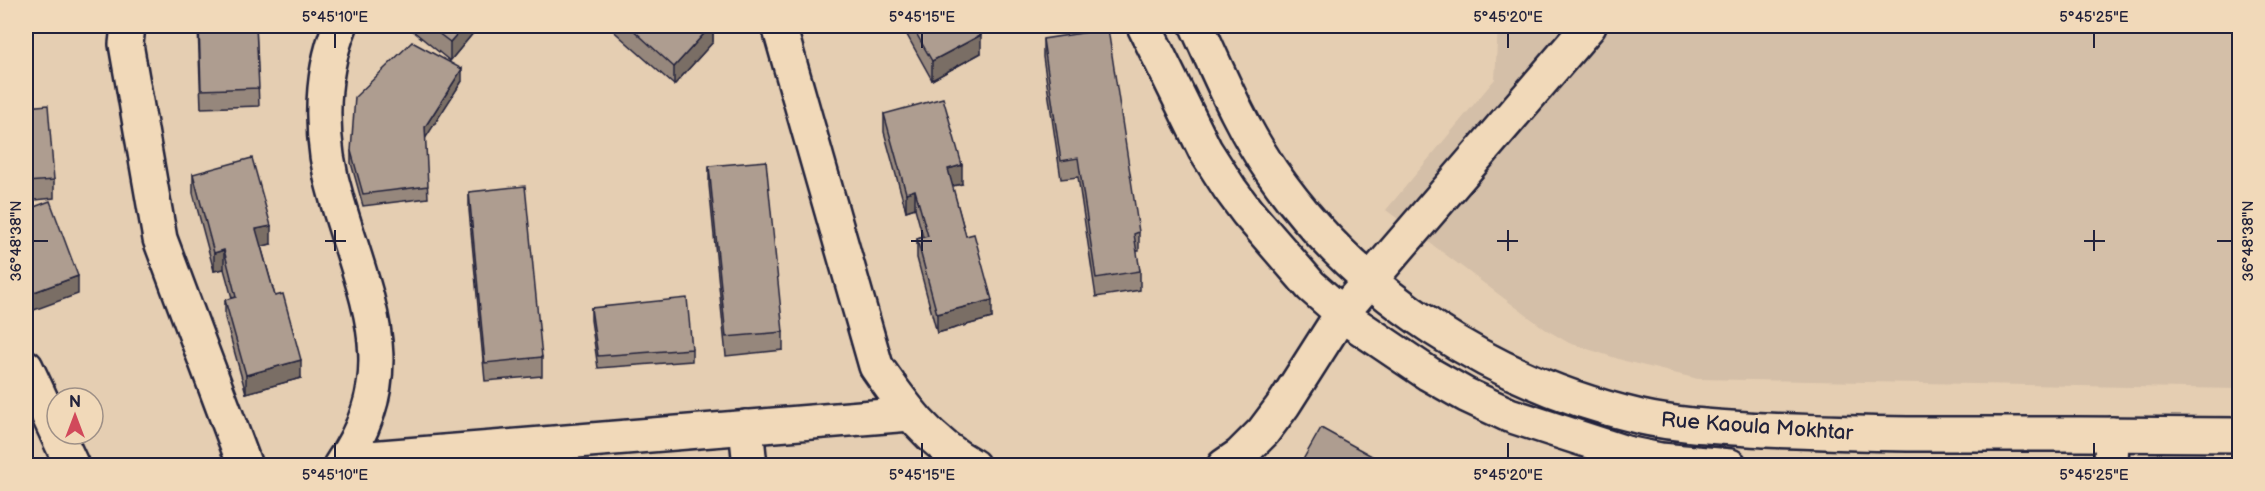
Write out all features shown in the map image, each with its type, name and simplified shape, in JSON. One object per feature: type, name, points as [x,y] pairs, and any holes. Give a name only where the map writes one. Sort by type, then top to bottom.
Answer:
[{"type":"street","points":[[128,26],[126,44],[160,239],[245,465]]},
{"type":"street","points":[[340,26],[327,64],[326,145],[336,199],[364,283],[371,313],[376,372],[370,404],[360,431],[342,463]]},
{"type":"street","points":[[779,26],[876,366],[910,414],[932,439],[973,465]]},
{"type":"street","name":"Rue Kaoula Mokhtar","points":[[1144,26],[1205,150],[1230,189],[1311,286],[1342,313],[1429,374],[1466,395],[1509,415],[1626,453],[1660,460],[1730,465]]},
{"type":"street","name":"Rue Kaoula Mokhtar","points":[[1197,26],[1248,134],[1272,171],[1347,262],[1370,282],[1433,327],[1490,362],[1547,387],[1648,418],[1703,426],[1823,433],[2240,435]]},
{"type":"street","points":[[1224,465],[1240,455],[1263,432],[1342,313],[1588,26]]},
{"type":"street","points":[[26,367],[72,465]]},
{"type":"street","points":[[342,463],[610,452],[746,427],[910,414]]},
{"type":"street","points":[[746,427],[750,465]]},
{"type":"street","points":[[2111,465],[2112,434]]},
{"type":"shaded area","points":[[1498,26],[2239,26],[2239,389],[1698,379],[1625,361],[1569,343],[1545,329],[1386,210],[1495,79]]},
{"type":"building","points":[[199,26],[256,26],[259,88],[201,90]]},
{"type":"building","points":[[429,26],[464,26],[450,42]]},
{"type":"building","points":[[629,26],[711,26],[674,67]]},
{"type":"building","points":[[912,26],[976,26],[981,35],[932,61]]},
{"type":"building","points":[[1108,29],[1139,232],[1134,234],[1140,271],[1096,278],[1078,158],[1061,161],[1043,39]]},
{"type":"building","points":[[412,42],[462,69],[425,127],[428,186],[363,194],[351,151],[355,97]]},
{"type":"building","points":[[943,98],[962,165],[948,169],[966,236],[974,234],[992,300],[937,314],[917,239],[928,236],[915,190],[906,193],[884,114]]},
{"type":"building","points":[[48,105],[54,180],[26,182],[26,107]]},
{"type":"building","points":[[252,158],[271,226],[256,229],[275,296],[283,294],[301,360],[246,375],[225,300],[236,297],[224,250],[214,253],[193,174]]},
{"type":"building","points":[[766,161],[783,332],[726,337],[709,166]]},
{"type":"building","points":[[525,186],[542,357],[485,363],[469,192]]},
{"type":"building","points":[[50,201],[78,276],[26,295],[26,210]]},
{"type":"building","points":[[687,298],[692,349],[598,356],[591,308]]},
{"type":"building","points":[[1321,428],[1388,465],[1300,465]]}]
